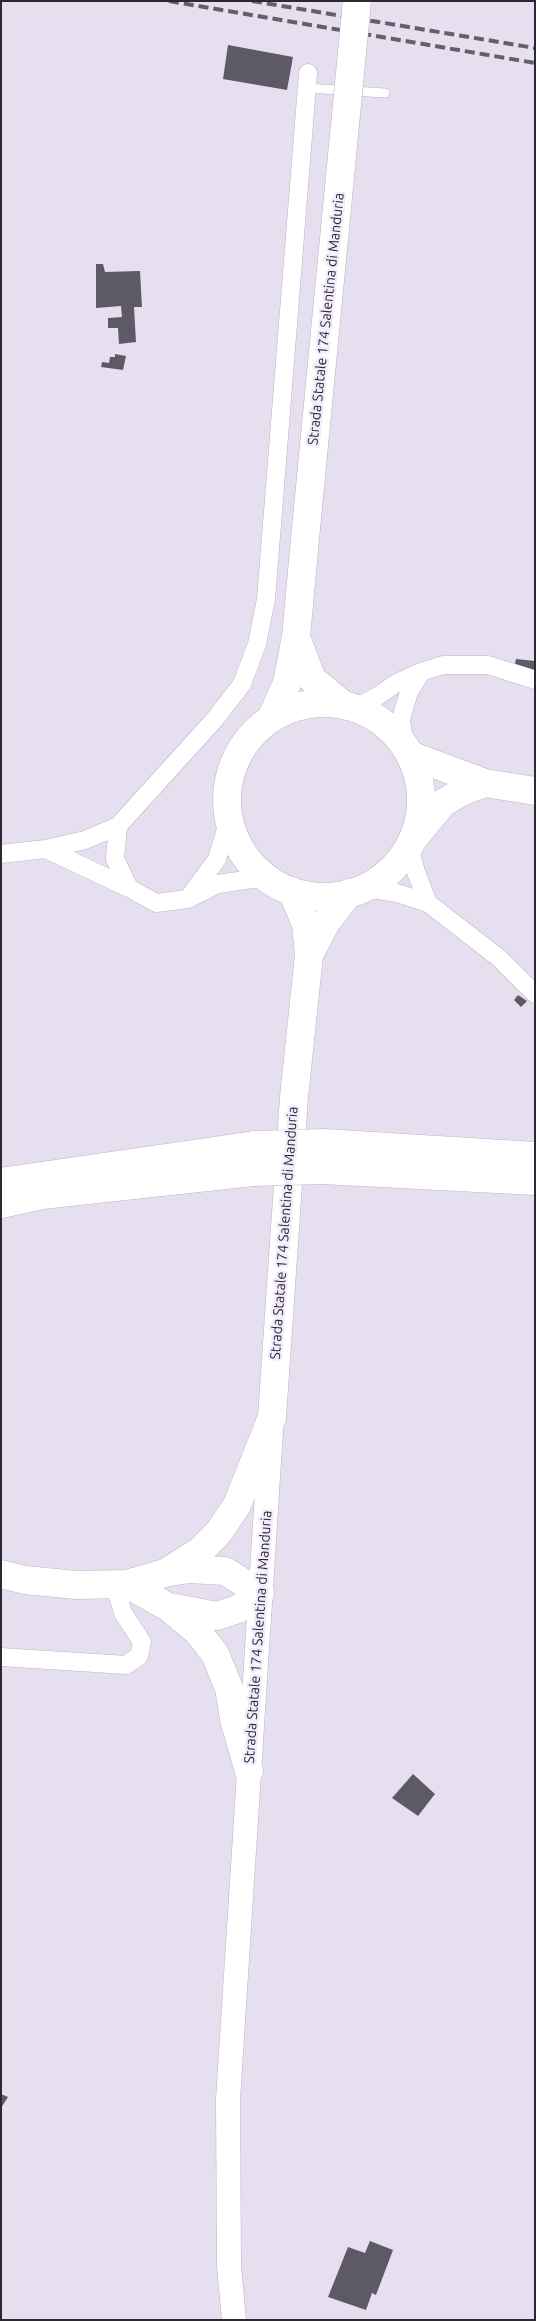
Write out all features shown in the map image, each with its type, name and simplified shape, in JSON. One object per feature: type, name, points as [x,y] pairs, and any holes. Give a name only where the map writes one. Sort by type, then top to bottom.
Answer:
[{"type":"main road","name":"Strada Statale 174 Salentina di Manduria","points":[[272,718],[287,683],[296,637],[357,1]]},
{"type":"main road","name":"Strada Statale 174 Salentina di Manduria","points":[[296,637],[312,679],[349,706],[388,726],[407,750]]},
{"type":"main road","points":[[349,706],[318,703],[302,706],[272,718],[254,732],[240,751],[231,773],[227,796],[229,820],[241,848],[250,861],[266,877],[292,891],[320,896],[357,890],[388,872],[398,863],[411,843],[443,803],[463,790],[485,783]]},
{"type":"main road","points":[[407,750],[485,783],[535,791]]},
{"type":"main road","points":[[407,750],[417,771],[421,806],[411,843]]},
{"type":"main road","name":"Strada Statale 174 Salentina di Manduria","points":[[310,954],[327,921],[357,890]]},
{"type":"main road","name":"Strada Statale 174 Salentina di Manduria","points":[[234,2320],[229,2266],[228,2099],[294,1097],[310,954],[306,924],[292,891]]},
{"type":"main road","points":[[464,1152],[535,1141]]},
{"type":"main road","points":[[1,1182],[256,1144],[324,1143],[535,1156]]},
{"type":"main road","points":[[1,1212],[42,1195],[253,1172],[322,1170],[535,1181]]},
{"type":"main road","points":[[1,1204],[35,1198]]},
{"type":"main road","points":[[165,1573],[200,1551],[219,1532],[237,1505],[272,1416]]},
{"type":"main road","points":[[1,1574],[25,1580],[76,1586],[121,1584],[189,1569],[225,1571],[260,1593],[238,1609],[217,1616],[168,1607]]},
{"type":"main road","points":[[121,1584],[168,1607],[198,1632],[215,1654],[229,1688],[234,1719],[250,1771]]},
{"type":"street","points":[[1,854],[46,850],[85,840],[118,826],[215,720],[242,684],[257,644],[266,599],[308,80]]},
{"type":"street","points":[[349,706],[378,696],[395,684],[421,672],[443,665],[488,665],[535,680]]},
{"type":"street","points":[[407,750],[401,719],[409,692],[421,672]]},
{"type":"street","points":[[188,899],[217,859],[229,820]]},
{"type":"street","points":[[118,826],[115,859],[129,888]]},
{"type":"street","points":[[411,843],[416,872],[428,903]]},
{"type":"street","points":[[46,850],[129,888],[156,903],[188,899],[218,884],[266,877]]},
{"type":"street","points":[[357,890],[397,893],[428,903],[499,958],[535,994]]},
{"type":"street","points":[[1,1658],[126,1665],[139,1656],[142,1642],[123,1613],[121,1584]]},
{"type":"lane","points":[[308,80],[385,93]]},
{"type":"building","points":[[228,45],[293,57],[287,90],[223,79]]},
{"type":"building","points":[[96,264],[103,264],[105,272],[140,271],[142,307],[134,307],[136,342],[119,344],[118,328],[108,328],[108,318],[122,317],[121,306],[96,308]]},
{"type":"building","points":[[115,354],[126,356],[123,370],[101,367],[102,362],[109,363],[110,357],[115,357]]},
{"type":"building","points":[[516,659],[535,661],[535,672],[514,669]]},
{"type":"building","points":[[518,995],[527,1001],[521,1007],[514,1000]]},
{"type":"building","points":[[413,1774],[435,1794],[418,1816],[392,1798]]},
{"type":"building","points":[[1,2094],[8,2097],[1,2108]]},
{"type":"building","points":[[370,2241],[393,2250],[376,2295],[372,2293],[366,2310],[328,2297],[348,2247],[365,2253]]},
{"type":"railway","points":[[169,1],[535,63]]},
{"type":"railway","points":[[252,1],[535,48]]}]
